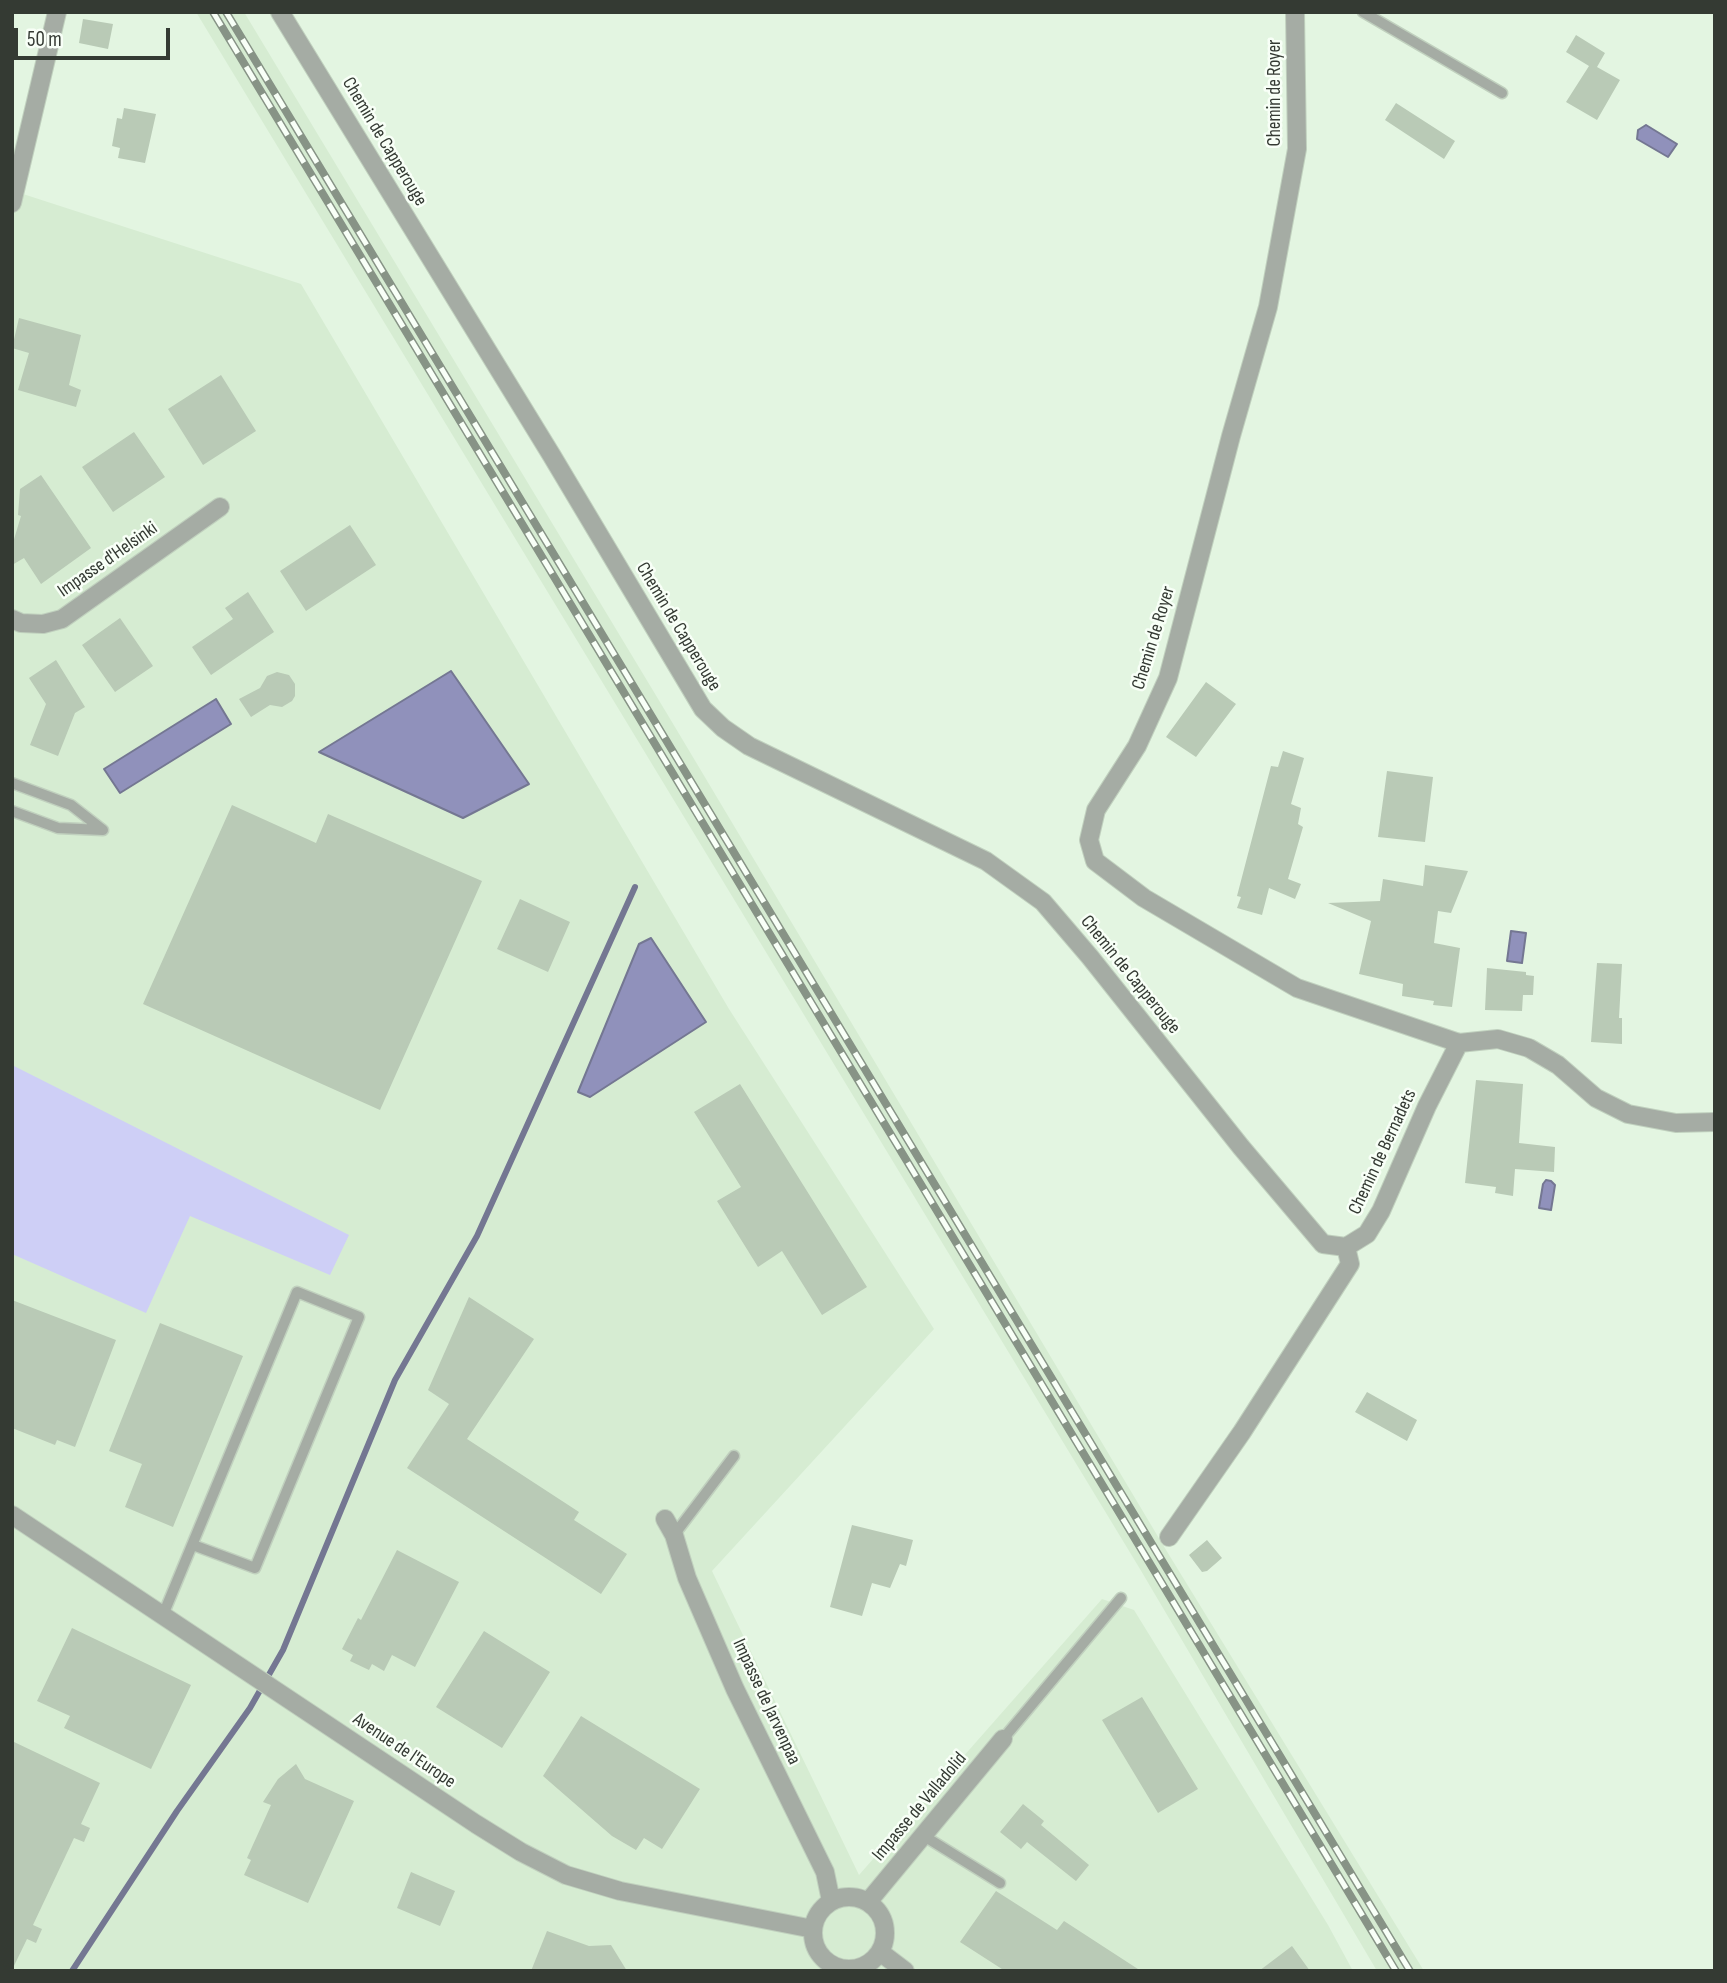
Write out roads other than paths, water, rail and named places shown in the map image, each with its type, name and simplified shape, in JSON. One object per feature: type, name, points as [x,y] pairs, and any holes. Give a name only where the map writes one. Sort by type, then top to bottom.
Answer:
[{"type":"street","points":[[12,203],[57,12]]},
{"type":"street","name":"Chemin de Capperouge","points":[[280,12],[552,456],[703,709],[723,728],[749,746],[986,861],[1043,902],[1323,1244],[1346,1247]]},
{"type":"street","name":"Chemin de Royer","points":[[1295,12],[1297,149],[1268,307],[1231,436],[1168,678],[1137,746],[1096,810],[1089,840],[1094,861],[1144,898],[1297,988],[1459,1043]]},
{"type":"street","name":"Impasse d'Helsinki","points":[[12,620],[43,624],[62,619],[220,507]]},
{"type":"street","points":[[1459,1043],[1498,1039],[1529,1048],[1558,1065],[1596,1098],[1628,1114],[1676,1123],[1715,1122]]},
{"type":"street","name":"Chemin de Bernadets","points":[[1346,1247],[1367,1234],[1381,1211],[1427,1106],[1459,1043]]},
{"type":"street","points":[[1169,1537],[1242,1432],[1350,1264],[1346,1247]]},
{"type":"street","name":"Avenue de l'Europe","points":[[12,1515],[521,1852],[566,1875],[620,1891],[813,1929]]},
{"type":"street","name":"Impasse de Jarvenpaa","points":[[665,1519],[674,1535],[687,1578],[735,1689],[825,1872],[831,1901]]},
{"type":"street","name":"Impasse de Valladolid","points":[[868,1902],[1003,1739]]},
{"type":"street","points":[[850,1896],[868,1902],[877,1909],[883,1919],[885,1941],[880,1952],[866,1965],[837,1969],[819,1953],[814,1941],[813,1929],[822,1908],[831,1901],[850,1896]]},
{"type":"street","points":[[880,1952],[905,1971]]},
{"type":"lane","points":[[1363,12],[1502,93]]},
{"type":"lane","points":[[12,783],[71,806],[103,830],[58,828],[12,810]]},
{"type":"lane","points":[[163,1615],[297,1292],[359,1317],[255,1568],[193,1545]]},
{"type":"lane","points":[[674,1535],[734,1456]]},
{"type":"lane","points":[[1003,1739],[1121,1598]]},
{"type":"lane","points":[[924,1836],[1000,1883]]},
{"type":"waterway","points":[[72,1971],[177,1811],[250,1708],[283,1650],[395,1380],[477,1236],[635,887]]},
{"type":"railway","points":[[213,12],[1396,1971]]},
{"type":"railway","points":[[226,12],[1410,1971]]}]
